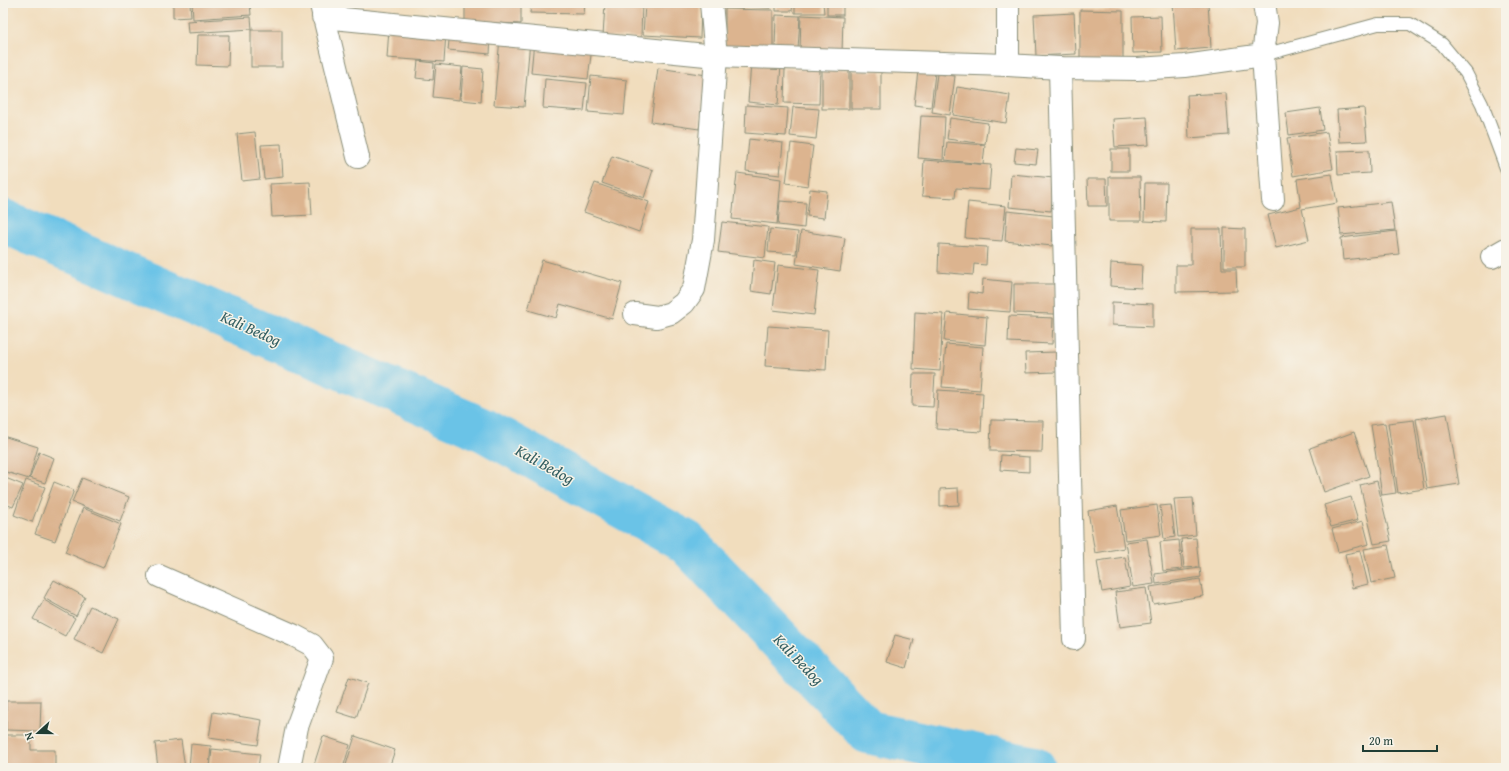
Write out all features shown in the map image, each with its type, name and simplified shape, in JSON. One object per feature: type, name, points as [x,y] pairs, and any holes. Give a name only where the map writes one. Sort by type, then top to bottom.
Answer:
[{"type":"street","points":[[635,314],[657,317],[671,313],[684,303],[694,289],[704,240],[716,56],[711,3]]},
{"type":"street","points":[[1008,3],[1008,65]]},
{"type":"street","points":[[1264,3],[1267,23],[1263,55],[1273,200]]},
{"type":"street","points":[[358,157],[322,10],[716,56],[1060,68],[1161,68],[1263,55]]},
{"type":"street","points":[[1060,68],[1074,639]]},
{"type":"street","points":[[158,576],[295,636],[312,645],[322,658],[297,727],[289,768]]},
{"type":"lane","points":[[1263,55],[1378,24],[1410,24],[1442,44],[1466,73],[1482,104],[1506,168]]},
{"type":"building","points":[[192,3],[250,3],[251,15],[193,19]]},
{"type":"building","points":[[465,3],[521,3],[521,24],[465,22]]},
{"type":"building","points":[[531,3],[585,3],[584,14],[530,13]]},
{"type":"building","points":[[605,3],[642,3],[641,38],[603,37]]},
{"type":"building","points":[[645,3],[701,3],[700,38],[643,35]]},
{"type":"building","points":[[732,3],[770,3],[770,8],[732,6]]},
{"type":"building","points":[[776,3],[793,3],[792,11],[776,11]]},
{"type":"building","points":[[795,3],[823,3],[824,13],[795,13]]},
{"type":"building","points":[[827,3],[843,3],[843,15],[827,15]]},
{"type":"building","points":[[1173,3],[1208,3],[1211,48],[1176,51]]},
{"type":"building","points":[[1369,3],[1382,3],[1370,7]]},
{"type":"building","points":[[173,4],[190,4],[191,17],[173,18]]},
{"type":"building","points":[[725,9],[773,10],[773,49],[725,48]]},
{"type":"building","points":[[1080,10],[1123,11],[1123,63],[1080,62]]},
{"type":"building","points":[[1074,13],[1076,54],[1036,56],[1034,15]]},
{"type":"building","points":[[776,15],[800,16],[798,50],[775,49]]},
{"type":"building","points":[[801,15],[843,17],[842,53],[800,52]]},
{"type":"building","points":[[1161,16],[1162,52],[1133,53],[1132,17]]},
{"type":"building","points":[[251,17],[252,29],[188,33],[187,21]]},
{"type":"building","points":[[389,28],[446,33],[444,62],[387,58]]},
{"type":"building","points":[[251,30],[282,30],[282,67],[251,67]]},
{"type":"building","points":[[450,31],[491,35],[490,54],[448,50]]},
{"type":"building","points":[[198,35],[229,35],[228,66],[197,65]]},
{"type":"building","points":[[500,38],[530,41],[524,107],[494,105]]},
{"type":"building","points":[[534,41],[592,47],[588,79],[531,73]]},
{"type":"building","points":[[418,61],[434,63],[433,80],[416,78]]},
{"type":"building","points":[[751,63],[781,65],[778,105],[748,102]]},
{"type":"building","points":[[436,64],[462,67],[459,100],[433,97]]},
{"type":"building","points":[[463,67],[483,69],[481,102],[461,100]]},
{"type":"building","points":[[658,68],[707,75],[699,129],[651,122]]},
{"type":"building","points":[[785,69],[820,70],[819,104],[784,103]]},
{"type":"building","points":[[822,70],[849,70],[849,109],[822,109]]},
{"type":"building","points":[[851,71],[881,71],[881,109],[851,109]]},
{"type":"building","points":[[918,71],[935,73],[931,107],[914,105]]},
{"type":"building","points":[[937,74],[955,76],[950,115],[932,112]]},
{"type":"building","points":[[591,76],[627,80],[624,115],[588,112]]},
{"type":"building","points":[[545,79],[587,83],[584,111],[543,108]]},
{"type":"building","points":[[957,87],[1010,95],[1006,123],[953,115]]},
{"type":"building","points":[[1226,93],[1229,135],[1189,138],[1187,95]]},
{"type":"building","points":[[746,105],[788,108],[786,136],[745,133]]},
{"type":"building","points":[[793,107],[819,109],[816,139],[790,136]]},
{"type":"building","points":[[1320,108],[1323,130],[1289,135],[1286,113]]},
{"type":"building","points":[[1364,108],[1367,141],[1339,142],[1337,110]]},
{"type":"building","points":[[921,116],[945,117],[943,160],[918,158]]},
{"type":"building","points":[[1147,117],[1149,145],[1115,147],[1113,119]]},
{"type":"building","points":[[950,118],[988,123],[985,144],[947,139]]},
{"type":"building","points":[[255,132],[260,179],[242,181],[237,134]]},
{"type":"building","points":[[1327,132],[1333,169],[1293,176],[1287,138]]},
{"type":"building","points":[[749,139],[783,143],[780,175],[746,171]]},
{"type":"building","points":[[947,142],[985,145],[983,164],[945,160]]},
{"type":"building","points":[[791,143],[813,146],[808,186],[786,183]]},
{"type":"building","points":[[281,144],[283,177],[264,179],[261,145]]},
{"type":"building","points":[[1016,148],[1038,150],[1036,164],[1014,162]]},
{"type":"building","points":[[1111,149],[1129,149],[1129,171],[1111,171]]},
{"type":"building","points":[[1369,150],[1370,173],[1338,175],[1337,151]]},
{"type":"building","points":[[612,156],[653,170],[644,198],[602,183]]},
{"type":"building","points":[[924,160],[991,165],[989,190],[956,188],[955,198],[922,196]]},
{"type":"building","points":[[737,173],[781,179],[777,224],[732,219]]},
{"type":"building","points":[[1011,174],[1054,178],[1051,211],[1009,207]]},
{"type":"building","points":[[1332,174],[1337,203],[1302,209],[1309,240],[1276,248],[1268,215],[1301,207],[1297,179]]},
{"type":"building","points":[[1109,177],[1140,177],[1141,221],[1109,221]]},
{"type":"building","points":[[1087,179],[1106,179],[1107,206],[1088,206]]},
{"type":"building","points":[[310,182],[312,215],[272,217],[270,184]]},
{"type":"building","points":[[595,183],[649,202],[639,232],[584,212]]},
{"type":"building","points":[[1145,183],[1167,183],[1166,222],[1144,221]]},
{"type":"building","points":[[810,189],[827,191],[824,218],[807,216]]},
{"type":"building","points":[[780,201],[806,203],[804,228],[778,225]]},
{"type":"building","points":[[968,202],[1006,206],[1002,241],[965,238]]},
{"type":"building","points":[[1391,202],[1395,230],[1341,235],[1338,208]]},
{"type":"building","points":[[1007,211],[1054,216],[1052,246],[1005,241]]},
{"type":"building","points":[[722,222],[768,227],[765,258],[718,252]]},
{"type":"building","points":[[1224,228],[1245,229],[1245,267],[1224,267]]},
{"type":"building","points":[[770,229],[798,232],[796,254],[768,252]]},
{"type":"building","points":[[1191,229],[1221,229],[1222,269],[1236,269],[1237,291],[1176,292],[1176,265],[1191,265]]},
{"type":"building","points":[[801,231],[845,238],[840,271],[796,264]]},
{"type":"building","points":[[1396,231],[1399,254],[1343,260],[1341,238]]},
{"type":"building","points":[[939,244],[987,247],[986,265],[974,264],[973,275],[938,272]]},
{"type":"building","points":[[542,260],[622,283],[612,319],[560,304],[556,318],[528,310]]},
{"type":"building","points":[[754,260],[775,263],[771,294],[751,291]]},
{"type":"building","points":[[1111,263],[1142,265],[1141,288],[1110,286]]},
{"type":"building","points":[[778,265],[819,270],[814,315],[773,310]]},
{"type":"building","points":[[983,279],[1012,282],[1010,312],[968,309],[969,292],[982,294]]},
{"type":"building","points":[[1014,284],[1056,284],[1055,314],[1014,313]]},
{"type":"building","points":[[1112,302],[1153,304],[1153,327],[1112,325]]},
{"type":"building","points":[[915,312],[943,314],[940,371],[913,369]]},
{"type":"building","points":[[947,313],[987,317],[985,345],[944,341]]},
{"type":"building","points":[[1009,316],[1053,318],[1052,344],[1008,342]]},
{"type":"building","points":[[768,326],[828,330],[826,370],[765,366]]},
{"type":"building","points":[[946,344],[983,347],[980,390],[942,387]]},
{"type":"building","points":[[1056,352],[1057,372],[1026,373],[1025,353]]},
{"type":"building","points":[[913,374],[935,374],[933,407],[912,406]]},
{"type":"building","points":[[938,390],[983,393],[981,432],[936,429]]},
{"type":"building","points":[[1447,414],[1459,484],[1427,489],[1416,419]]},
{"type":"building","points":[[991,420],[1043,421],[1042,452],[990,451]]},
{"type":"building","points":[[1414,420],[1424,489],[1398,493],[1388,423]]},
{"type":"building","points":[[1385,423],[1396,493],[1382,495],[1371,425]]},
{"type":"building","points":[[1354,432],[1369,476],[1324,492],[1310,448]]},
{"type":"building","points":[[3,436],[38,447],[29,479],[3,471]]},
{"type":"building","points":[[39,452],[54,458],[45,483],[30,478]]},
{"type":"building","points":[[1001,455],[1029,457],[1029,472],[1000,470]]},
{"type":"building","points":[[3,477],[23,485],[13,507],[3,503]]},
{"type":"building","points":[[82,478],[129,497],[120,521],[72,502]]},
{"type":"building","points":[[26,480],[45,487],[32,522],[14,515]]},
{"type":"building","points":[[1377,481],[1391,541],[1374,544],[1360,485]]},
{"type":"building","points":[[54,482],[74,490],[55,541],[35,534]]},
{"type":"building","points":[[958,488],[959,505],[940,506],[940,489]]},
{"type":"building","points":[[1351,497],[1358,520],[1331,527],[1324,505]]},
{"type":"building","points":[[1193,498],[1196,535],[1178,537],[1174,499]]},
{"type":"building","points":[[1157,505],[1161,535],[1125,540],[1121,510]]},
{"type":"building","points":[[1171,505],[1175,537],[1164,539],[1160,506]]},
{"type":"building","points":[[1117,506],[1124,548],[1095,553],[1088,511]]},
{"type":"building","points":[[83,508],[121,524],[103,568],[65,552]]},
{"type":"building","points":[[1363,521],[1369,544],[1338,552],[1332,529]]},
{"type":"building","points":[[1196,538],[1199,567],[1184,568],[1181,539]]},
{"type":"building","points":[[1147,539],[1154,584],[1133,587],[1126,542]]},
{"type":"building","points":[[1179,540],[1182,569],[1163,571],[1160,542]]},
{"type":"building","points":[[1388,545],[1395,578],[1371,583],[1364,549]]},
{"type":"building","points":[[1360,551],[1368,584],[1352,588],[1345,554]]},
{"type":"building","points":[[1125,557],[1130,587],[1102,592],[1097,561]]},
{"type":"building","points":[[1200,568],[1201,577],[1156,584],[1155,574]]},
{"type":"building","points":[[1200,579],[1203,596],[1153,604],[1150,587]]},
{"type":"building","points":[[54,580],[85,597],[76,616],[44,598]]},
{"type":"building","points":[[1146,588],[1151,623],[1120,627],[1115,592]]},
{"type":"building","points":[[44,600],[75,618],[65,636],[33,619]]},
{"type":"building","points":[[90,606],[119,619],[103,653],[74,639]]},
{"type":"building","points":[[895,635],[914,640],[906,668],[887,662]]},
{"type":"building","points":[[349,677],[368,683],[356,718],[337,712]]},
{"type":"building","points":[[6,701],[41,701],[40,731],[6,730]]},
{"type":"building","points":[[213,712],[262,720],[258,745],[209,738]]},
{"type":"building","points":[[3,735],[31,735],[31,750],[55,750],[55,768],[3,768]]},
{"type":"building","points":[[323,736],[350,745],[343,768],[313,768]]},
{"type":"building","points":[[355,736],[395,750],[389,768],[345,768]]},
{"type":"building","points":[[181,740],[185,768],[158,768],[155,743]]},
{"type":"building","points":[[191,744],[211,746],[209,768],[189,768]]},
{"type":"building","points":[[212,749],[260,754],[258,768],[210,768]]},
{"type":"waterway","name":"Kali Bedog","points":[[3,221],[484,430],[686,542],[868,732],[1034,768]]}]
